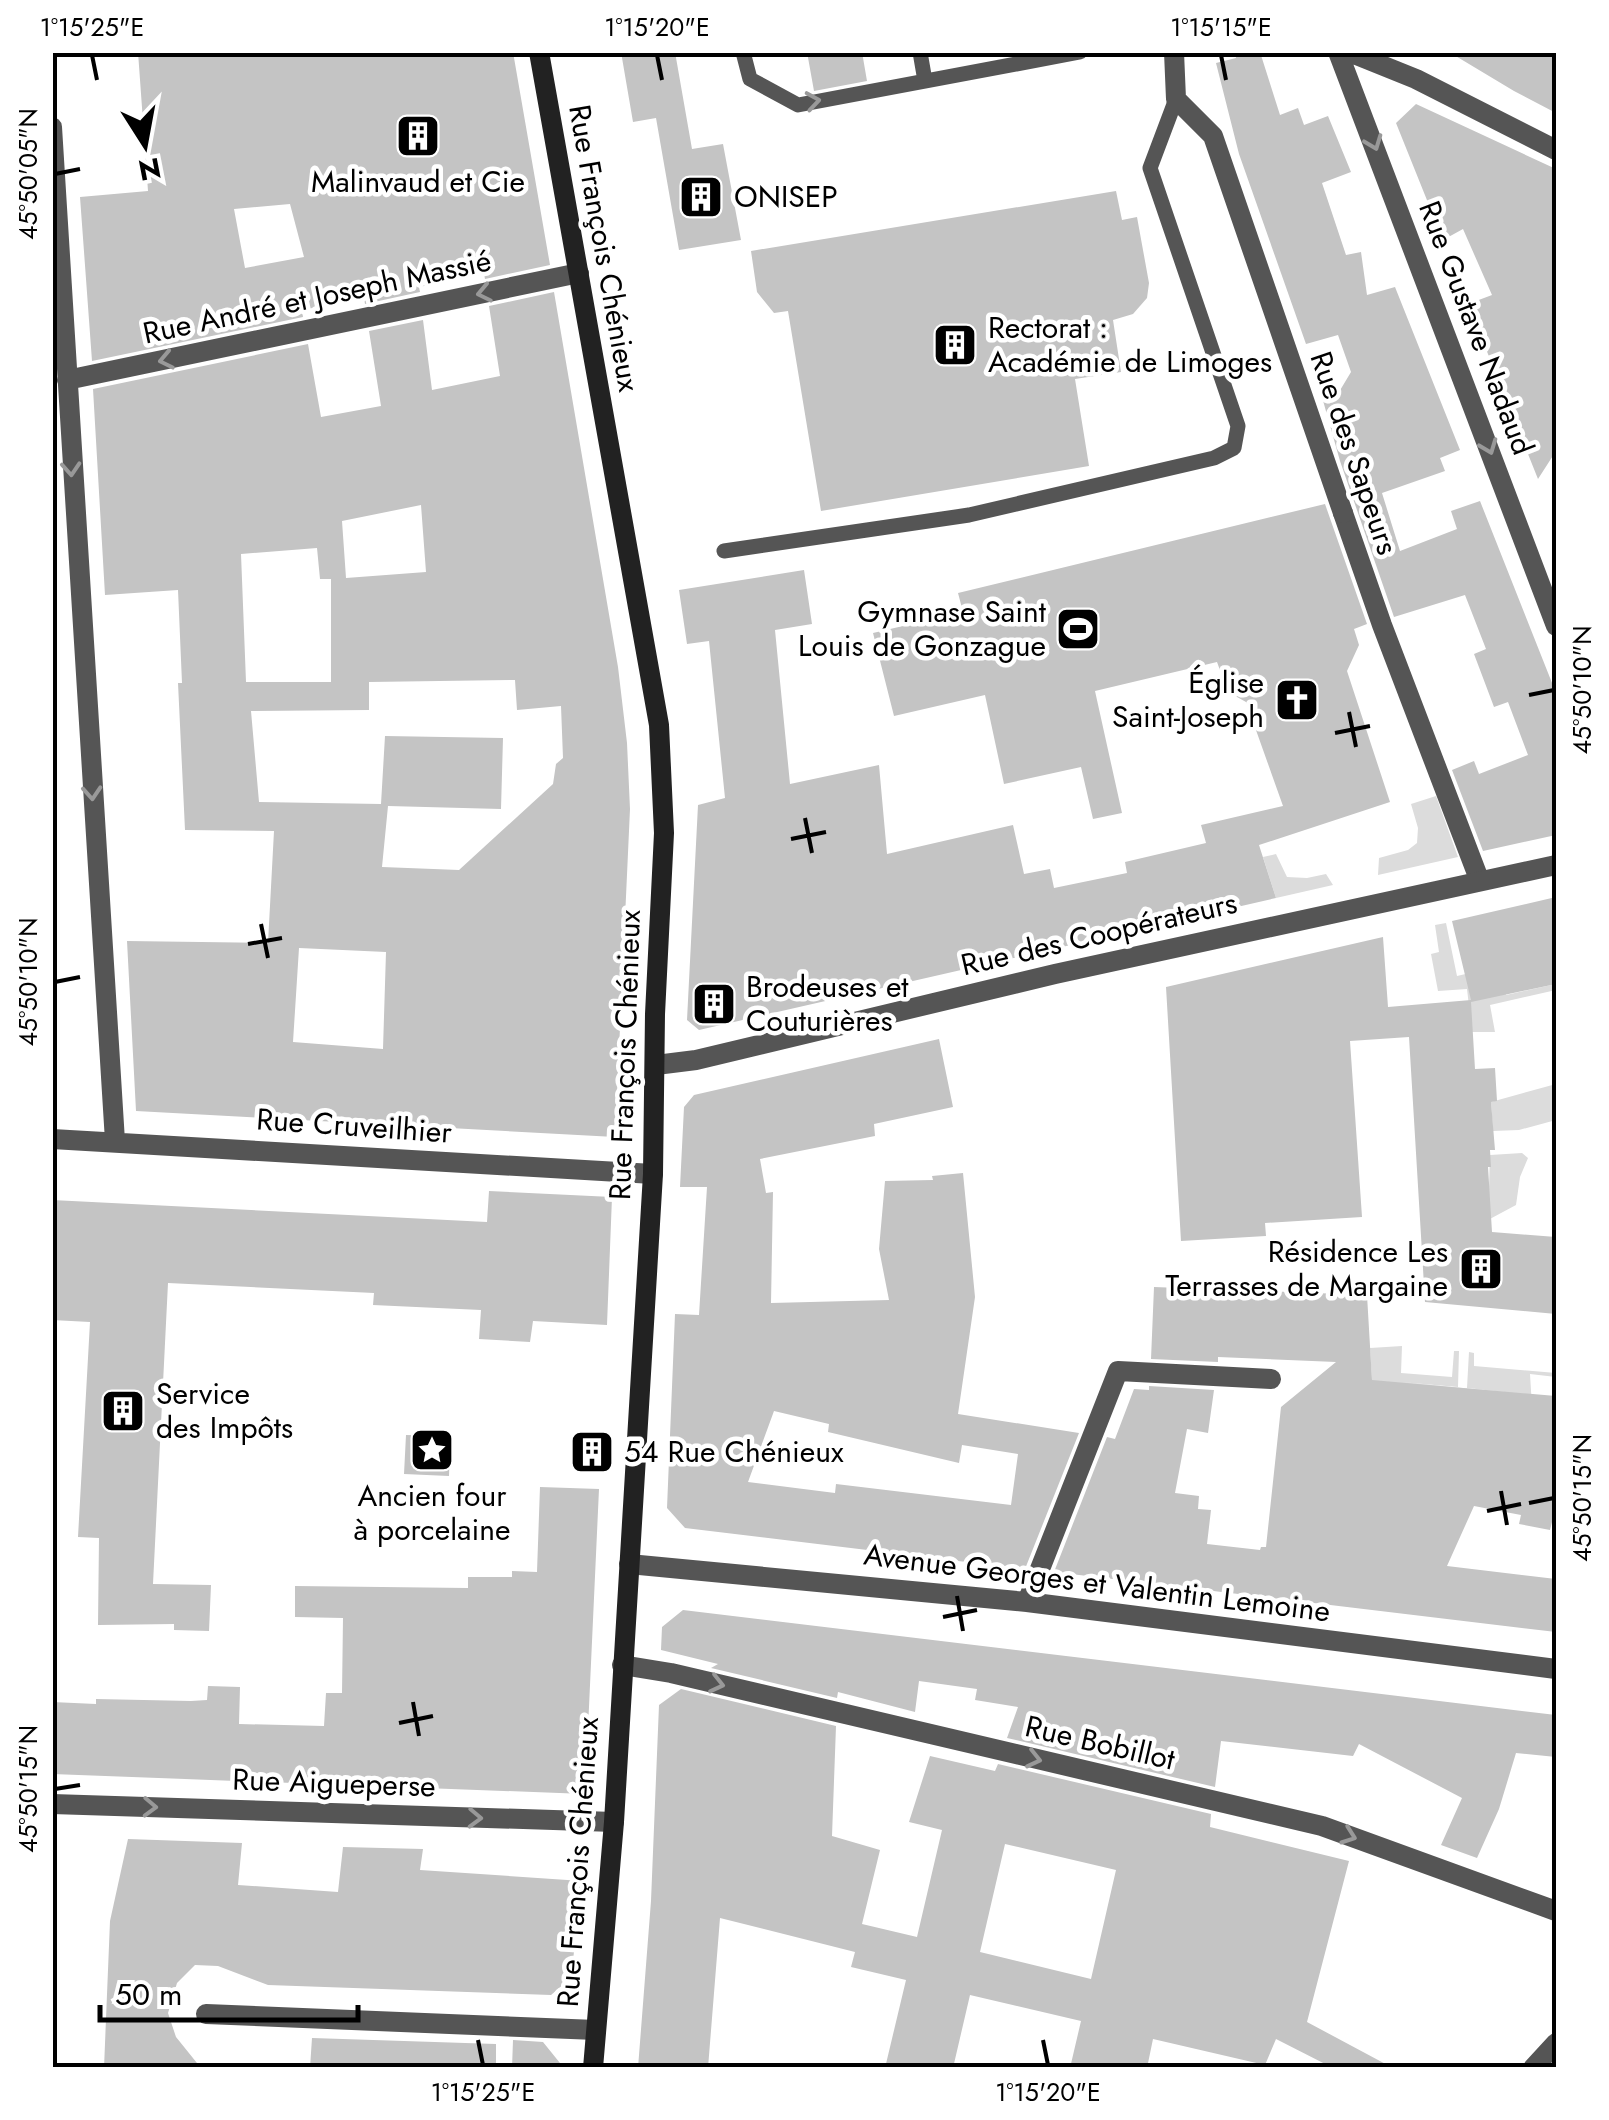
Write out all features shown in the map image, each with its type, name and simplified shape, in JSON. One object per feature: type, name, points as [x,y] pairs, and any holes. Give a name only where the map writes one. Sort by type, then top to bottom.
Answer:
[{"type":"main road","name":"Rue François Chénieux","points":[[539,52],[659,725],[664,833],[654,1014],[653,1174],[614,1822],[593,2068]]},
{"type":"street","points":[[1174,52],[1176,99]]},
{"type":"street","name":"Rue Gustave Nadaud","points":[[1338,52],[1556,626]]},
{"type":"street","points":[[1349,52],[1416,79],[1556,150]]},
{"type":"street","name":"Rue des Sapeurs","points":[[1176,99],[1213,136],[1382,625],[1479,880]]},
{"type":"street","points":[[52,127],[67,380],[60,412],[115,1141]]},
{"type":"street","name":"Rue André et Joseph Massié","points":[[67,380],[579,274]]},
{"type":"street","name":"Rue des Coopérateurs","points":[[656,1065],[696,1060],[1055,974],[1556,865]]},
{"type":"street","name":"Rue Cruveilhier","points":[[52,1139],[653,1174]]},
{"type":"street","points":[[1028,1602],[1118,1371],[1272,1379]]},
{"type":"street","name":"Avenue Georges et Valentin Lemoine","points":[[629,1564],[1028,1602],[1556,1669]]},
{"type":"street","name":"Rue Bobillot","points":[[622,1665],[671,1673],[1322,1826],[1556,1911]]},
{"type":"street","name":"Rue Aigueperse","points":[[52,1804],[614,1822]]},
{"type":"street","points":[[206,2014],[596,2030]]},
{"type":"street","points":[[1534,2068],[1556,2043]]},
{"type":"lane","points":[[742,52],[750,79],[798,105],[1080,52]]},
{"type":"lane","points":[[920,52],[925,81]]},
{"type":"lane","points":[[724,550],[969,515],[1214,458],[1234,448],[1238,426],[1150,168],[1176,99]]},
{"type":"shaded area","points":[[1436,796],[1458,857],[1378,875],[1379,858],[1408,850],[1417,843],[1418,828],[1411,804]]},
{"type":"shaded area","points":[[1276,854],[1287,877],[1326,874],[1333,885],[1276,898],[1263,857]]},
{"type":"shaded area","points":[[1446,923],[1457,976],[1504,965],[1506,995],[1556,984],[1556,990],[1490,1005],[1495,1032],[1472,1032],[1467,989],[1438,991],[1431,954],[1439,952],[1435,925]]},
{"type":"shaded area","points":[[1556,1084],[1556,1120],[1519,1130],[1493,1131],[1491,1102]]},
{"type":"shaded area","points":[[1522,1153],[1528,1158],[1520,1177],[1516,1205],[1488,1220],[1490,1155]]},
{"type":"shaded area","points":[[1402,1346],[1401,1373],[1452,1377],[1454,1351],[1459,1351],[1458,1387],[1400,1382],[1514,1393],[1467,1388],[1469,1352],[1474,1353],[1474,1366],[1556,1373],[1556,1377],[1530,1374],[1538,1507],[1378,1479],[1370,1348]]},
{"type":"building","points":[[138,52],[513,52],[550,265],[485,279],[484,274],[419,287],[420,292],[365,304],[364,298],[302,310],[303,317],[92,361],[80,197],[148,191]],"holes":[[[290,204],[304,257],[245,268],[234,209]]]},
{"type":"building","points":[[621,52],[675,52],[692,149],[723,144],[741,240],[679,250],[656,118],[633,122]]},
{"type":"building","points":[[807,52],[862,52],[867,81],[814,91]]},
{"type":"building","points":[[1235,52],[1260,52],[1280,115],[1298,108],[1304,125],[1328,116],[1351,172],[1322,183],[1346,255],[1361,252],[1367,295],[1395,287],[1460,450],[1440,458],[1445,471],[1382,493],[1400,551],[1457,529],[1451,511],[1480,501],[1556,693],[1556,835],[1483,851],[1452,770],[1474,761],[1479,774],[1528,755],[1508,702],[1494,707],[1474,654],[1486,649],[1465,595],[1394,617],[1322,397],[1339,392],[1351,372],[1338,335],[1306,344],[1239,154],[1216,63],[1236,58]]},
{"type":"building","points":[[1449,52],[1556,52],[1556,113],[1514,91]]},
{"type":"building","points":[[1416,104],[1556,169],[1556,451],[1538,479],[1468,304],[1492,295],[1463,229],[1443,240],[1396,123]]},
{"type":"building","name":"Rectorat : Académie de Limoges","points":[[1116,191],[1122,220],[1137,217],[1149,283],[1147,298],[1133,314],[1113,320],[1121,372],[1075,379],[1089,466],[821,511],[788,311],[774,313],[757,292],[751,251]]},
{"type":"building","points":[[554,292],[618,667],[630,809],[615,1137],[136,1111],[127,941],[268,943],[274,831],[185,830],[178,590],[105,595],[93,389],[308,344],[321,417],[381,406],[369,331],[423,320],[432,390],[500,376],[489,306]],"holes":[[[421,505],[426,572],[346,578],[342,521]],[[317,548],[320,579],[331,579],[331,682],[246,682],[241,554]],[[515,680],[517,710],[561,706],[563,758],[556,764],[553,784],[459,870],[382,867],[388,806],[501,809],[503,738],[385,736],[381,804],[259,802],[251,711],[369,710],[369,682]],[[299,948],[386,952],[383,1049],[293,1042]]]},
{"type":"building","points":[[1325,504],[1367,624],[1354,629],[1359,645],[1347,671],[1390,802],[1259,845],[1276,898],[699,1030],[687,1020],[698,805],[725,798],[709,641],[687,644],[679,590],[804,570],[812,624],[775,630],[790,784],[879,765],[887,854],[1013,825],[1024,874],[1050,869],[1054,888],[1127,873],[1125,862],[1206,843],[1201,825],[1283,806],[1246,702],[1228,692],[1217,662],[1095,691],[1122,813],[1093,819],[1081,767],[1004,784],[985,695],[894,716],[873,633],[963,612],[958,593]]},
{"type":"building","points":[[1556,897],[1556,984],[1471,1002],[1475,1069],[1495,1068],[1497,1101],[1491,1102],[1495,1150],[1490,1150],[1488,1167],[1492,1232],[1556,1237],[1556,1314],[1425,1302],[1409,1037],[1350,1041],[1362,1217],[1265,1223],[1266,1236],[1181,1241],[1166,987],[1383,937],[1388,1007],[1471,1000],[1452,921]]},
{"type":"building","points":[[939,1039],[953,1107],[874,1124],[875,1136],[760,1159],[766,1193],[773,1192],[771,1303],[889,1300],[879,1249],[885,1181],[933,1180],[932,1176],[963,1173],[975,1297],[958,1414],[1079,1433],[1025,1569],[685,1528],[667,1508],[675,1314],[699,1315],[707,1187],[680,1187],[684,1107],[694,1095]],"holes":[[[774,1411],[829,1424],[828,1432],[959,1463],[962,1445],[1018,1454],[1011,1505],[836,1484],[835,1493],[748,1482]]]},
{"type":"building","points":[[489,1191],[612,1197],[607,1325],[533,1321],[530,1342],[479,1339],[481,1310],[373,1305],[374,1293],[168,1283],[153,1584],[211,1585],[209,1631],[174,1630],[174,1624],[98,1625],[99,1538],[78,1537],[90,1322],[52,1320],[52,1200],[487,1222]]},
{"type":"building","points":[[1154,1287],[1367,1295],[1372,1380],[1556,1396],[1556,1506],[1550,1530],[1519,1524],[1521,1515],[1474,1506],[1447,1566],[1556,1579],[1556,1632],[1054,1572],[1107,1437],[1115,1439],[1134,1389],[1149,1390],[1149,1386],[1214,1390],[1208,1433],[1187,1429],[1175,1493],[1199,1496],[1198,1509],[1211,1510],[1207,1544],[1260,1550],[1266,1547],[1281,1407],[1336,1362],[1218,1357],[1218,1362],[1151,1359]]},
{"type":"building","points":[[406,1435],[441,1436],[450,1446],[449,1476],[404,1474]]},
{"type":"building","points":[[540,1487],[599,1489],[585,1794],[52,1774],[52,1702],[207,1700],[208,1686],[240,1687],[239,1724],[324,1726],[326,1693],[342,1693],[343,1618],[295,1617],[295,1586],[468,1588],[468,1577],[512,1577],[512,1571],[537,1572]]},
{"type":"building","points":[[683,1610],[1556,1715],[1556,1757],[1516,1753],[1499,1809],[1477,1858],[1441,1845],[1462,1798],[1359,1744],[1353,1756],[1221,1741],[1215,1787],[1007,1738],[1018,1707],[975,1700],[977,1689],[919,1681],[915,1712],[838,1692],[837,1698],[711,1668],[718,1664],[661,1650],[662,1627]]},
{"type":"building","points":[[681,1689],[836,1726],[832,1836],[880,1850],[862,1924],[917,1937],[942,1830],[909,1822],[930,1756],[995,1771],[998,1764],[1211,1814],[1210,1827],[1349,1861],[1307,2022],[1393,2068],[1333,2068],[1276,2039],[1265,2065],[1153,2039],[1147,2068],[1070,2068],[1081,2021],[970,1995],[953,2068],[885,2068],[906,1980],[851,1967],[855,1952],[720,1918],[708,2068],[638,2068],[651,1901],[659,1705]],"holes":[[[1005,1844],[1116,1870],[1091,1979],[980,1952]]]},
{"type":"building","points":[[128,1839],[242,1843],[238,1885],[338,1892],[343,1847],[423,1849],[420,1870],[582,1881],[571,1978],[551,1995],[268,1985],[218,1966],[195,1965],[177,1983],[168,2013],[176,2037],[201,2068],[104,2068],[110,1921]]},
{"type":"building","points":[[312,2038],[496,2044],[496,2068],[310,2068]]},
{"type":"building","points":[[513,2040],[543,2042],[564,2068],[512,2068]]},
{"type":"place","name":"Malinvaud et Cie","points":[[418,136]]},
{"type":"place","name":"ONISEP","points":[[701,197]]},
{"type":"place","name":"Rectorat : Académie de Limoges","points":[[955,345]]},
{"type":"place","name":"Gymnase Saint Louis de Gonzague","points":[[1078,629]]},
{"type":"place","name":"Église Saint-Joseph","points":[[1297,700]]},
{"type":"place","name":"Brodeuses et Couturières","points":[[714,1004]]},
{"type":"place","name":"Résidence Les Terrasses de Margaine","points":[[1481,1269]]},
{"type":"place","name":"Service des Impôts","points":[[123,1411]]},
{"type":"place","name":"Ancien four à porcelaine","points":[[432,1450]]},
{"type":"place","name":"54 Rue Chénieux","points":[[592,1452]]}]
